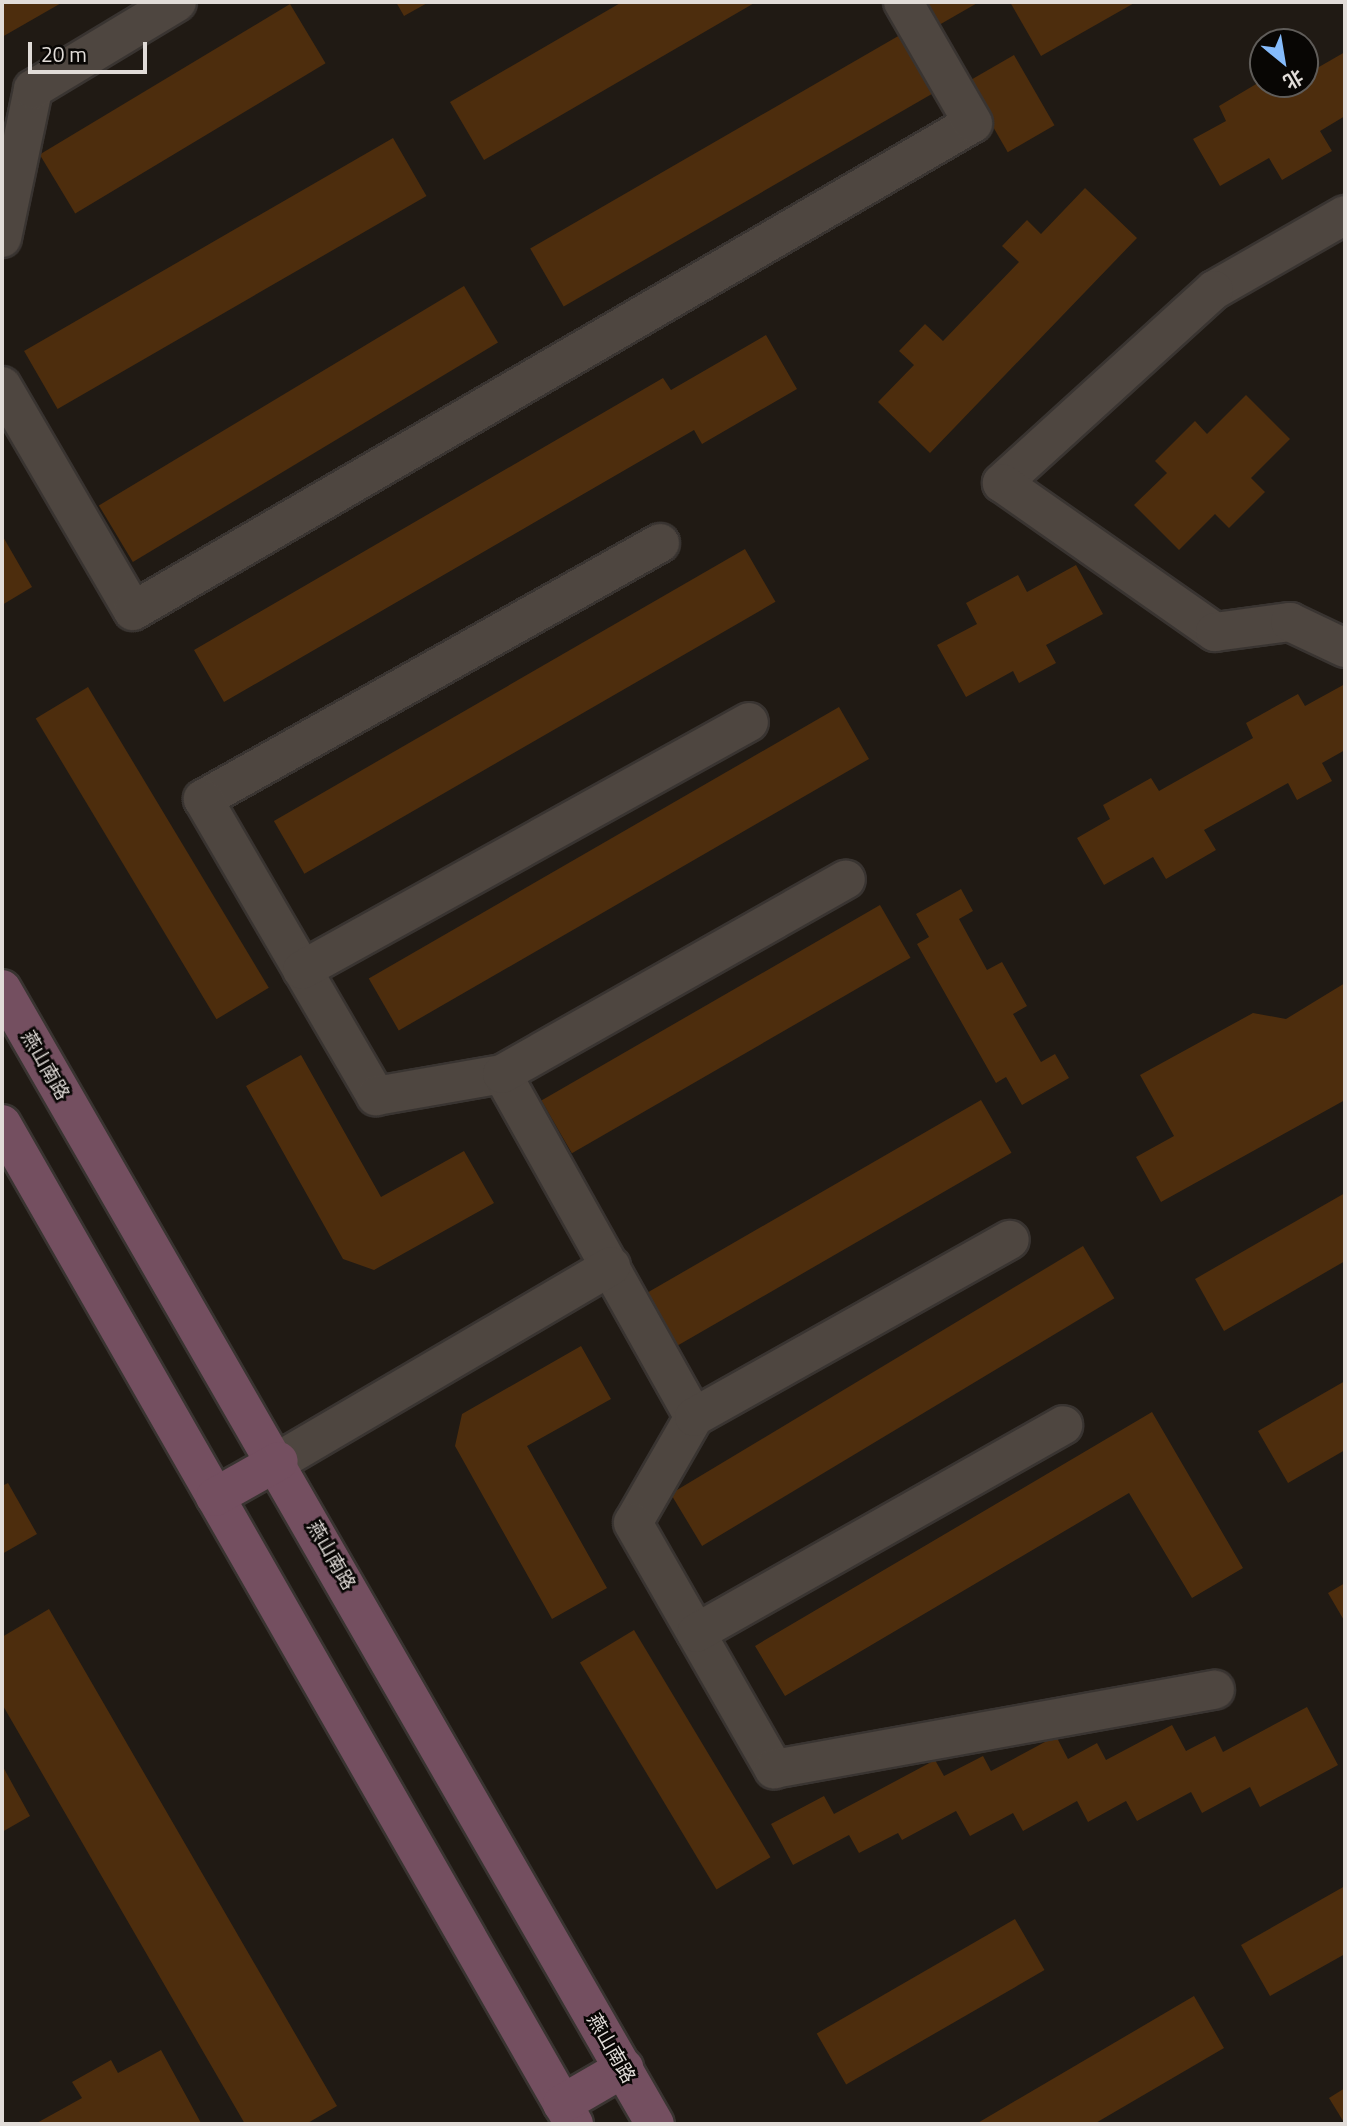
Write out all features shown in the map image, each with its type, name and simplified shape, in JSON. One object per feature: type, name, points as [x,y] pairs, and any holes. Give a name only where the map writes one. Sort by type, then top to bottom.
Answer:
[{"type":"main road","name":"燕山南路","points":[[2,989],[279,1461],[655,2124]]},
{"type":"main road","points":[[4,1131],[568,2114],[624,2068]]},
{"type":"main road","points":[[215,1497],[279,1461]]},
{"type":"street","points":[[2,238],[33,89],[177,2]]},
{"type":"street","points":[[2,386],[133,611],[973,123],[903,2]]},
{"type":"street","points":[[1345,215],[1214,290],[1002,483],[1214,632],[1290,622],[1345,648]]},
{"type":"street","points":[[660,543],[203,799],[376,1096],[502,1074],[846,879]]},
{"type":"street","points":[[302,970],[749,722]]},
{"type":"street","points":[[502,1074],[694,1417]]},
{"type":"street","points":[[1010,1240],[694,1417],[633,1523],[774,1769],[1215,1690]]},
{"type":"street","points":[[279,1461],[611,1266]]},
{"type":"street","points":[[696,1633],[1063,1425]]},
{"type":"building","points":[[2,2],[63,2],[2,37]]},
{"type":"building","points":[[396,2],[429,2],[404,16]]},
{"type":"building","points":[[622,2],[756,2],[484,160],[450,102]]},
{"type":"building","points":[[926,2],[979,2],[939,25]]},
{"type":"building","points":[[1010,2],[1136,2],[1041,56]]},
{"type":"building","points":[[290,4],[326,63],[75,214],[40,154]]},
{"type":"building","points":[[900,35],[934,93],[564,307],[530,249]]},
{"type":"building","points":[[1345,52],[1345,116],[1320,131],[1332,151],[1282,180],[1269,158],[1220,186],[1193,139],[1226,121],[1219,106],[1249,88],[1249,98],[1319,98],[1319,67]]},
{"type":"building","points":[[1014,55],[1054,125],[1008,152],[967,82]]},
{"type":"building","points":[[393,138],[426,196],[58,409],[24,351]]},
{"type":"building","points":[[1085,188],[1137,238],[930,453],[878,402],[914,365],[899,351],[925,324],[943,341],[1019,262],[1002,246],[1027,220],[1041,234]]},
{"type":"building","points":[[464,286],[498,343],[133,562],[99,505]]},
{"type":"building","points":[[766,335],[797,389],[702,444],[694,430],[224,702],[194,650],[663,378],[671,390]]},
{"type":"building","points":[[1246,395],[1290,439],[1251,478],[1265,492],[1229,528],[1215,514],[1179,550],[1134,505],[1167,473],[1155,461],[1195,421],[1207,434]]},
{"type":"building","points":[[2,535],[32,587],[2,605]]},
{"type":"building","points":[[745,549],[776,602],[304,874],[274,821]]},
{"type":"building","points":[[1076,565],[1103,614],[1046,645],[1056,663],[1019,683],[1013,671],[966,697],[937,645],[977,624],[966,603],[1018,575],[1027,592]]},
{"type":"building","points":[[1345,684],[1345,750],[1322,763],[1332,781],[1297,800],[1288,783],[1204,830],[1216,850],[1166,879],[1153,857],[1104,885],[1077,838],[1110,819],[1103,805],[1151,778],[1159,791],[1253,738],[1246,723],[1298,694],[1305,706]]},
{"type":"building","points":[[88,687],[269,988],[216,1019],[36,718]]},
{"type":"building","points":[[839,707],[869,759],[399,1030],[369,978]]},
{"type":"building","points":[[961,889],[973,911],[959,919],[987,970],[1002,962],[1027,1006],[1013,1014],[1041,1062],[1055,1054],[1069,1078],[1022,1105],[1006,1077],[996,1083],[917,944],[929,937],[916,914]]},
{"type":"building","points":[[880,905],[910,958],[572,1153],[541,1100]]},
{"type":"building","points":[[1345,983],[1345,1100],[1161,1202],[1136,1157],[1174,1136],[1140,1075],[1253,1013],[1286,1019]]},
{"type":"building","points":[[301,1055],[381,1197],[464,1151],[494,1203],[374,1270],[343,1259],[246,1086]]},
{"type":"building","points":[[981,1100],[1012,1153],[672,1349],[642,1296]]},
{"type":"building","points":[[1345,1193],[1345,1261],[1224,1331],[1195,1279]]},
{"type":"building","points":[[1083,1246],[1114,1298],[702,1546],[671,1494]]},
{"type":"building","points":[[581,1346],[611,1399],[527,1446],[607,1588],[552,1619],[455,1446],[462,1414]]},
{"type":"building","points":[[1345,1381],[1345,1450],[1288,1483],[1258,1431]]},
{"type":"building","points":[[1152,1412],[1243,1568],[1192,1598],[1129,1493],[785,1696],[755,1646]]},
{"type":"building","points":[[8,1483],[37,1534],[2,1554],[2,1486]]},
{"type":"building","points":[[1345,1583],[1345,1622],[1328,1593]]},
{"type":"building","points":[[49,1609],[337,2106],[306,2124],[245,2124],[2,1704],[2,1637]]},
{"type":"building","points":[[634,1630],[770,1857],[716,1890],[580,1662]]},
{"type":"building","points":[[1307,1707],[1338,1765],[1260,1807],[1250,1787],[1202,1813],[1191,1792],[1137,1821],[1126,1801],[1088,1822],[1077,1801],[1023,1831],[1013,1813],[970,1836],[956,1811],[902,1840],[898,1833],[859,1853],[849,1835],[793,1865],[771,1824],[824,1796],[834,1814],[935,1760],[944,1776],[983,1756],[991,1771],[1056,1736],[1068,1759],[1097,1743],[1106,1760],[1172,1725],[1186,1751],[1215,1736],[1223,1752]]},
{"type":"building","points":[[2,1765],[30,1816],[2,1832]]},
{"type":"building","points":[[1345,1886],[1345,1954],[1270,1996],[1241,1945]]},
{"type":"building","points":[[1015,1919],[1044,1970],[846,2085],[817,2034]]},
{"type":"building","points":[[1194,1996],[1224,2048],[1094,2124],[976,2124]]},
{"type":"building","points":[[161,2050],[201,2123],[35,2124],[82,2098],[72,2082],[111,2060],[118,2073]]},
{"type":"building","points":[[1345,2088],[1345,2124],[1329,2098]]}]
